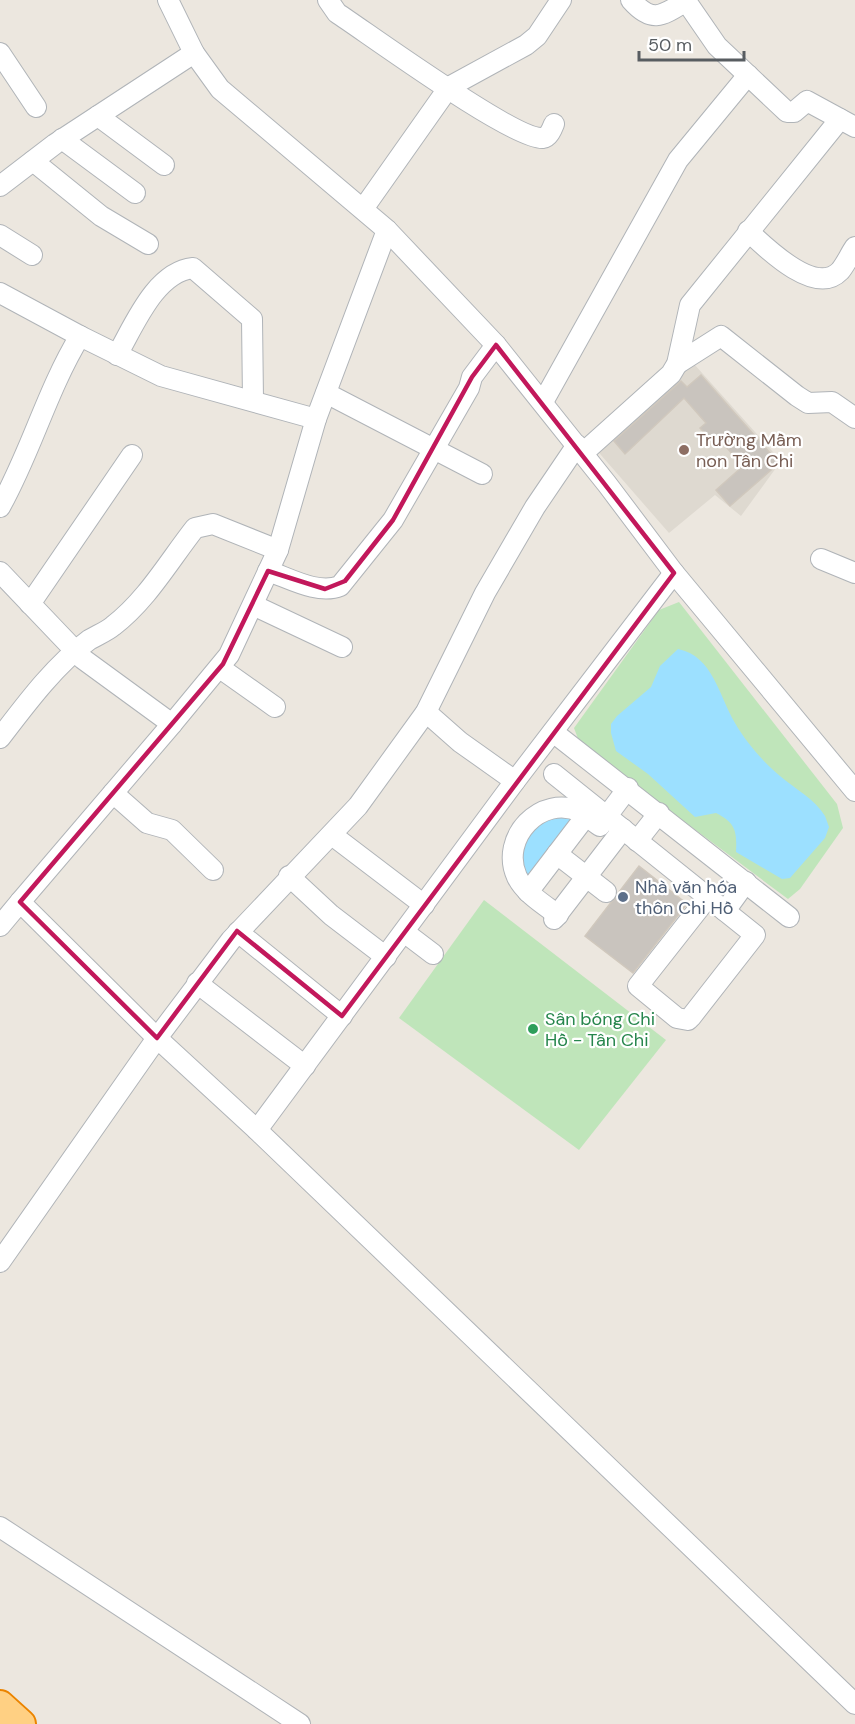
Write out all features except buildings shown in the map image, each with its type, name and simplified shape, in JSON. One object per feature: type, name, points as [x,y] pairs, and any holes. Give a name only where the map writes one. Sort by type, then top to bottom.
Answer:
[{"type":"highway","points":[[0,1705],[21,1724]]},
{"type":"street","points":[[168,0],[194,53],[220,89],[387,230],[496,345],[580,449],[674,573],[855,791]]},
{"type":"street","points":[[328,0],[337,13],[485,114],[531,136],[547,136],[554,124]]},
{"type":"street","points":[[363,209],[448,87],[526,45],[537,36],[561,0]]},
{"type":"street","points":[[0,1262],[197,983],[237,932],[358,806],[426,712],[485,593],[535,507],[580,449],[671,374],[677,364],[687,310],[747,231],[848,123],[807,101],[794,112],[787,112],[717,46],[686,1],[658,16],[648,15],[631,0]]},
{"type":"street","points":[[0,52],[36,107]]},
{"type":"street","points":[[0,186],[62,139],[194,53]]},
{"type":"street","points":[[543,402],[678,160],[748,75]]},
{"type":"street","points":[[98,116],[164,165]]},
{"type":"street","points":[[62,139],[135,193]]},
{"type":"street","points":[[33,161],[101,216],[148,244]]},
{"type":"street","points":[[0,926],[229,655],[278,550],[316,418],[387,230]]},
{"type":"street","points":[[747,231],[779,261],[812,275],[827,278],[839,272],[855,247]]},
{"type":"street","points":[[0,235],[32,255]]},
{"type":"street","points":[[117,355],[162,284],[184,269],[193,268],[252,319],[253,400]]},
{"type":"street","points":[[0,293],[161,376],[316,418]]},
{"type":"street","points":[[0,507],[18,476],[61,368],[80,336]]},
{"type":"street","points":[[677,364],[721,336],[796,396],[808,403],[832,402],[855,418]]},
{"type":"street","points":[[268,571],[314,587],[325,589],[340,586],[393,520],[469,388],[472,377],[496,345]]},
{"type":"street","points":[[326,393],[482,474]]},
{"type":"street","points":[[30,604],[132,455]]},
{"type":"street","points":[[0,738],[30,699],[76,652],[113,626],[167,569],[195,528],[213,524],[278,550]]},
{"type":"street","points":[[821,559],[855,573]]},
{"type":"street","points":[[0,572],[76,652],[172,724]]},
{"type":"street","points":[[257,1130],[515,782],[674,573]]},
{"type":"street","points":[[252,605],[342,647]]},
{"type":"street","points":[[220,668],[275,707]]},
{"type":"street","points":[[426,712],[460,742],[515,782]]},
{"type":"street","points":[[553,732],[628,788],[789,917]]},
{"type":"street","points":[[554,774],[607,816],[626,836],[708,897],[755,935],[691,1017],[688,1020],[677,1018],[638,986],[708,897]]},
{"type":"street","points":[[607,816],[628,788]]},
{"type":"street","points":[[113,793],[147,823],[172,830],[213,870]]},
{"type":"street","points":[[626,836],[571,809],[545,810],[521,827],[515,840],[513,866],[528,892],[556,917],[587,877],[626,836],[659,813]]},
{"type":"street","points":[[528,892],[586,816]]},
{"type":"street","points":[[332,835],[424,905]]},
{"type":"street","points":[[557,855],[606,892]]},
{"type":"street","points":[[289,876],[331,915],[386,957]]},
{"type":"street","points":[[725,911],[746,882]]},
{"type":"street","points":[[20,902],[157,1038],[257,1130],[855,1704]]},
{"type":"street","points":[[237,932],[342,1016]]},
{"type":"street","points":[[404,932],[433,954]]},
{"type":"street","points":[[197,983],[305,1066]]},
{"type":"street","points":[[0,1527],[300,1724]]},
{"type":"highlighted area","points":[[496,345],[674,573],[342,1016],[237,931],[157,1038],[20,902],[223,664],[268,571],[325,589],[345,581],[393,520],[472,377]]},
{"type":"shaded area","name":"Trường Mầm non Tân Chi","points":[[685,354],[781,461],[741,516],[715,495],[669,533],[587,439]]},
{"type":"green space","points":[[679,602],[837,804],[843,828],[800,889],[788,899],[580,744],[574,728],[659,610]]},
{"type":"green space","name":"Sân bóng Chi Hồ - Tân Chi","points":[[484,900],[666,1040],[579,1150],[399,1018]]},
{"type":"water","points":[[678,649],[690,653],[707,668],[735,723],[755,751],[786,781],[816,804],[825,816],[829,827],[825,838],[790,878],[782,879],[736,852],[734,829],[728,820],[716,813],[695,817],[648,774],[616,751],[611,724],[651,687],[660,666]]},
{"type":"water","points":[[561,817],[576,818],[528,883],[522,863],[525,842],[543,820]]},
{"type":"place","name":"Trường Mầm non Tân Chi","points":[[684,450]]},
{"type":"place","name":"Nhà văn hóa thôn Chi Hồ","points":[[623,897]]},
{"type":"place","name":"Sân bóng Chi Hồ - Tân Chi","points":[[533,1029]]}]
